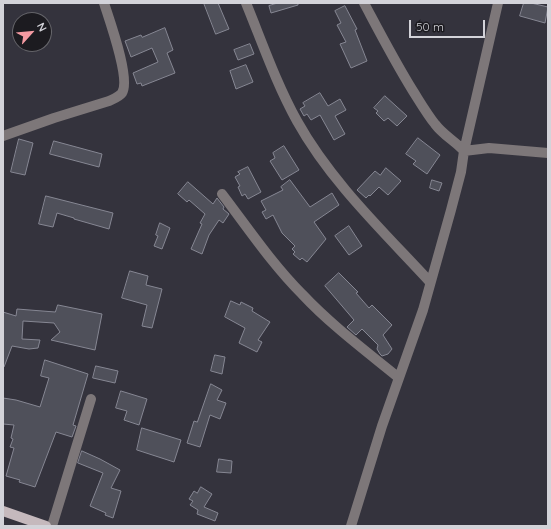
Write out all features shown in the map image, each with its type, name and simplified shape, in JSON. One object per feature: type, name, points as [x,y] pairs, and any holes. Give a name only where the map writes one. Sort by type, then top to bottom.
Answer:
[{"type":"main road","points":[[3,511],[46,526]]},
{"type":"street","points":[[3,136],[109,101],[117,98],[122,92],[124,86],[122,65],[104,3]]},
{"type":"street","points":[[246,3],[288,105],[308,140],[340,185],[430,282]]},
{"type":"street","points":[[364,3],[392,57],[431,119],[443,133],[464,151]]},
{"type":"street","points":[[351,526],[382,426],[423,310],[457,187],[498,3]]},
{"type":"street","points":[[464,151],[489,148],[548,153]]},
{"type":"street","points":[[222,194],[279,268],[302,295],[321,313],[399,378]]},
{"type":"street","points":[[52,526],[91,399]]},
{"type":"building","points":[[204,3],[218,3],[229,29],[216,34]]},
{"type":"building","points":[[278,3],[298,3],[298,5],[271,13],[269,6]]},
{"type":"building","points":[[524,3],[548,7],[545,23],[520,16]]},
{"type":"building","points":[[345,6],[357,29],[355,30],[367,61],[351,68],[340,44],[346,42],[337,25],[341,23],[335,11]]},
{"type":"building","points":[[165,28],[173,50],[167,53],[175,73],[142,86],[141,83],[137,84],[133,73],[158,62],[152,48],[131,57],[125,41],[141,35],[142,37]]},
{"type":"building","points":[[250,44],[254,54],[238,60],[234,50]]},
{"type":"building","points":[[246,65],[253,82],[236,89],[230,71]]},
{"type":"building","points":[[320,93],[328,106],[340,99],[346,110],[335,116],[345,134],[334,140],[320,115],[311,120],[307,114],[304,116],[300,109],[305,106],[303,103]]},
{"type":"building","points":[[385,96],[407,116],[397,126],[388,118],[384,121],[376,113],[378,111],[374,108]]},
{"type":"building","points":[[418,138],[440,155],[427,174],[413,164],[416,161],[406,154]]},
{"type":"building","points":[[19,139],[33,143],[25,175],[11,172]]},
{"type":"building","points":[[54,141],[102,154],[99,167],[50,154]]},
{"type":"building","points":[[284,146],[299,170],[282,180],[270,161],[275,158],[273,153]]},
{"type":"building","points":[[248,167],[261,192],[248,199],[245,194],[242,196],[238,187],[240,186],[235,177],[240,174],[238,172]]},
{"type":"building","points":[[386,168],[401,181],[388,195],[379,187],[366,198],[357,190],[375,171],[380,175]]},
{"type":"building","points":[[290,180],[310,207],[332,193],[339,205],[314,222],[326,239],[307,262],[302,258],[300,260],[293,254],[295,252],[292,249],[295,246],[282,233],[273,215],[266,219],[262,212],[266,210],[261,201],[283,190],[281,187]]},
{"type":"building","points":[[432,180],[442,183],[439,191],[430,188]]},
{"type":"building","points":[[188,182],[213,204],[217,198],[224,207],[223,209],[229,214],[223,223],[219,220],[209,235],[202,254],[191,249],[202,224],[200,223],[205,214],[189,200],[187,202],[178,194]]},
{"type":"building","points":[[46,196],[113,213],[109,229],[57,213],[53,227],[39,224]]},
{"type":"building","points":[[160,223],[170,228],[162,249],[154,246],[158,236],[156,235]]},
{"type":"building","points":[[349,226],[362,246],[349,255],[335,236]]},
{"type":"building","points":[[130,271],[148,276],[146,285],[162,289],[152,328],[142,326],[147,305],[122,298]]},
{"type":"building","points":[[339,273],[358,292],[356,293],[369,308],[372,305],[392,325],[383,335],[392,349],[388,354],[382,356],[377,349],[378,345],[362,329],[356,335],[347,327],[354,320],[325,286]]},
{"type":"building","points":[[231,301],[240,305],[241,302],[253,308],[252,311],[270,322],[258,340],[262,342],[257,352],[239,343],[245,328],[225,317]]},
{"type":"building","points":[[58,305],[102,314],[95,350],[51,340],[60,332],[54,323],[23,321],[22,339],[40,340],[38,348],[29,349],[12,346],[3,367],[3,312],[16,316],[17,309],[55,312]]},
{"type":"building","points":[[215,355],[225,357],[222,374],[211,371]]},
{"type":"building","points":[[45,360],[88,374],[73,425],[76,426],[72,437],[56,432],[35,487],[19,482],[20,480],[6,476],[14,448],[10,447],[13,439],[11,438],[14,425],[3,424],[3,398],[40,407],[49,378],[41,376]]},
{"type":"building","points":[[96,366],[118,371],[115,383],[93,378]]},
{"type":"building","points":[[211,384],[222,390],[217,400],[226,403],[220,419],[210,415],[200,447],[187,443],[194,421],[197,422]]},
{"type":"building","points":[[121,391],[147,399],[139,425],[124,420],[127,411],[116,408]]},
{"type":"building","points":[[142,428],[181,440],[174,462],[137,450]]},
{"type":"building","points":[[82,451],[120,470],[111,488],[121,491],[113,518],[90,506],[103,473],[78,463]]},
{"type":"building","points":[[219,459],[232,461],[231,473],[217,472]]},
{"type":"building","points":[[201,487],[212,494],[204,507],[218,513],[215,521],[197,514],[198,510],[190,505],[193,501],[189,499],[194,491],[197,493]]}]
